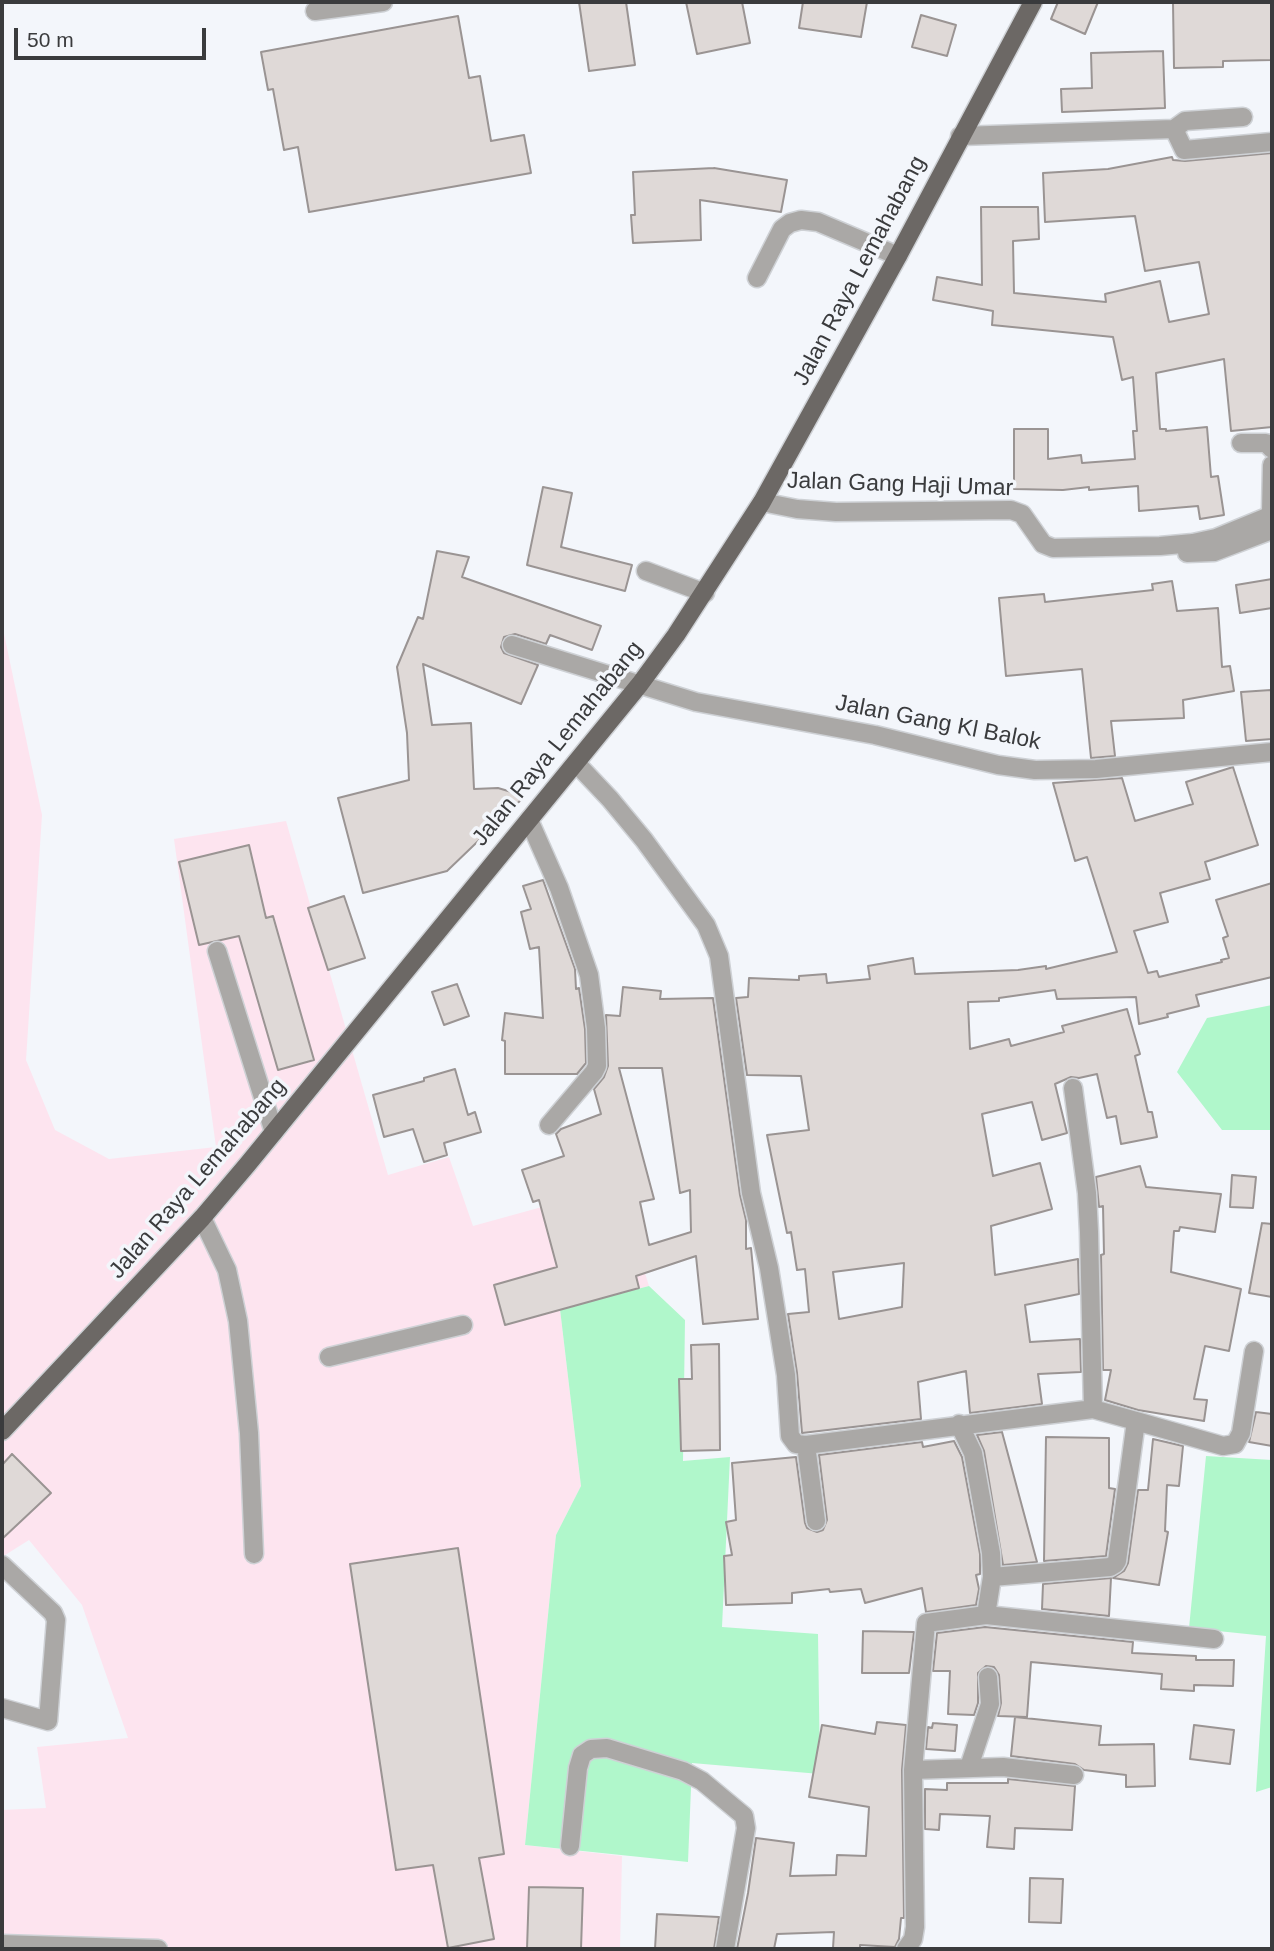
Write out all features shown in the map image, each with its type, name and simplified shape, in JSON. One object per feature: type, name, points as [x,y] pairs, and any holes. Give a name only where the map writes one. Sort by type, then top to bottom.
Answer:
[{"type":"main road","name":"Jalan Raya Lemahabang","points":[[2,1431],[202,1218],[640,684],[705,593],[762,502],[898,256],[1032,2]]},
{"type":"street","points":[[315,11],[383,2]]},
{"type":"street","points":[[960,136],[1174,129],[1185,121],[1244,117]]},
{"type":"street","points":[[1174,129],[1184,150],[1272,142]]},
{"type":"street","points":[[757,278],[782,229],[801,220],[818,222],[898,256]]},
{"type":"street","points":[[1241,443],[1265,443],[1272,449]]},
{"type":"street","points":[[1272,465],[1272,518]]},
{"type":"street","name":"Jalan Gang Haji Umar","points":[[762,502],[797,509],[836,512],[1011,510],[1022,514],[1043,544],[1053,548],[1193,544],[1216,538],[1267,517],[1272,518]]},
{"type":"street","points":[[646,571],[705,593]]},
{"type":"street","name":"Jalan Gang Kl Balok","points":[[512,645],[723,708],[874,736],[998,765],[1035,770],[1096,769],[1272,752]]},
{"type":"street","points":[[576,763],[652,850],[706,925],[719,956],[751,1193],[769,1268],[786,1375],[790,1436],[796,1444],[806,1445],[1093,1409],[1223,1446],[1235,1444],[1241,1433],[1254,1351]]},
{"type":"street","points":[[529,820],[559,888],[589,975],[596,1028],[597,1066],[549,1125]]},
{"type":"street","points":[[217,951],[274,1132]]},
{"type":"street","points":[[1073,1088],[1089,1232],[1093,1409]]},
{"type":"street","points":[[202,1218],[227,1270],[238,1321],[249,1433],[254,1554]]},
{"type":"street","points":[[328,1357],[463,1325]]},
{"type":"street","points":[[992,1577],[1110,1567],[1117,1561],[1136,1420]]},
{"type":"street","points":[[959,1424],[973,1452],[991,1553],[992,1577],[986,1615]]},
{"type":"street","points":[[806,1445],[816,1521]]},
{"type":"street","points":[[2,1565],[53,1613],[56,1619],[48,1721],[2,1708]]},
{"type":"street","points":[[906,1949],[913,1939],[915,1927],[913,1770],[926,1623],[986,1615],[1214,1639]]},
{"type":"street","points":[[969,1767],[990,1704],[988,1677]]},
{"type":"street","points":[[570,1846],[578,1768],[582,1755],[591,1749],[607,1748],[682,1771],[702,1781],[744,1816],[746,1828],[725,1949]]},
{"type":"street","points":[[913,1770],[1003,1767],[1074,1775]]},
{"type":"street","points":[[2,1944],[158,1949]]},
{"type":"shaded area","points":[[2,624],[42,815],[26,1060],[55,1130],[109,1159],[216,1147],[174,839],[286,821],[388,1175],[449,1157],[473,1226],[618,1186],[649,1286],[560,1309],[581,1486],[556,1535],[525,1845],[622,1856],[620,1949],[2,1949],[2,1810],[46,1808],[37,1747],[128,1738],[82,1605],[29,1540],[2,1557]]},
{"type":"green space","points":[[1272,1005],[1272,1130],[1222,1130],[1177,1072],[1207,1018]]},
{"type":"green space","points":[[649,1286],[685,1320],[683,1461],[730,1457],[722,1627],[818,1634],[820,1774],[692,1763],[688,1862],[525,1845],[556,1535],[581,1486],[560,1309]]},
{"type":"green space","points":[[1206,1456],[1272,1460],[1272,1787],[1256,1792],[1266,1636],[1189,1628]]},
{"type":"building","points":[[579,2],[626,2],[635,65],[589,71]]},
{"type":"building","points":[[686,2],[742,2],[750,43],[697,54]]},
{"type":"building","points":[[803,2],[867,2],[861,37],[799,28]]},
{"type":"building","points":[[1058,2],[1098,2],[1085,34],[1051,19]]},
{"type":"building","points":[[1272,2],[1272,60],[1223,61],[1223,67],[1174,68],[1173,3]]},
{"type":"building","points":[[921,15],[956,25],[947,56],[912,47]]},
{"type":"building","points":[[458,16],[469,78],[480,76],[491,141],[524,135],[531,173],[309,212],[298,147],[284,150],[273,89],[268,90],[261,52]]},
{"type":"building","points":[[1163,51],[1165,108],[1062,112],[1061,89],[1092,88],[1091,53]]},
{"type":"building","points":[[1272,153],[1272,427],[1231,431],[1224,359],[1156,373],[1160,429],[1166,431],[1207,427],[1211,477],[1218,476],[1224,515],[1200,519],[1198,506],[1139,511],[1138,486],[1089,490],[1089,487],[1063,490],[1014,489],[1014,429],[1048,429],[1048,459],[1081,455],[1082,463],[1135,459],[1133,431],[1137,431],[1133,377],[1122,380],[1113,337],[992,325],[993,311],[933,300],[937,277],[982,285],[981,207],[1038,207],[1039,239],[1013,241],[1014,293],[1106,302],[1105,294],[1160,281],[1169,322],[1209,314],[1199,262],[1145,271],[1135,216],[1045,222],[1043,173],[1108,169],[1172,157],[1173,160],[1185,161]]},
{"type":"building","points":[[714,168],[787,180],[781,212],[700,200],[701,240],[633,243],[633,172]]},
{"type":"building","points":[[543,487],[572,493],[561,547],[632,565],[625,591],[527,565]]},
{"type":"building","points":[[437,551],[469,557],[462,577],[601,626],[592,650],[550,635],[546,644],[515,634],[504,637],[501,647],[504,653],[538,665],[521,704],[423,664],[432,725],[471,723],[474,789],[498,788],[525,796],[447,871],[363,893],[338,798],[409,780],[407,733],[397,667],[418,617],[423,619]]},
{"type":"building","points":[[1272,579],[1272,608],[1240,613],[1236,585]]},
{"type":"building","points":[[1172,581],[1177,611],[1218,608],[1222,667],[1230,666],[1234,691],[1183,700],[1184,718],[1111,721],[1115,756],[1091,758],[1082,669],[1006,676],[999,598],[1044,594],[1045,602],[1153,590],[1152,584]]},
{"type":"building","points":[[1271,690],[1272,739],[1246,741],[1241,692]]},
{"type":"building","points":[[1233,767],[1258,845],[1205,862],[1210,879],[1160,893],[1168,922],[1134,931],[1148,973],[1157,971],[1159,977],[1229,958],[1223,938],[1228,936],[1216,900],[1272,883],[1272,977],[1196,995],[1199,1006],[1139,1024],[1136,997],[1057,999],[1055,990],[999,998],[999,1001],[968,1002],[970,1049],[1009,1039],[1011,1046],[1064,1032],[1062,1026],[1127,1009],[1140,1054],[1135,1056],[1148,1112],[1152,1112],[1157,1137],[1121,1144],[1116,1116],[1107,1118],[1097,1074],[1071,1077],[1055,1084],[1067,1133],[1042,1140],[1032,1102],[982,1114],[993,1176],[1040,1163],[1052,1209],[991,1226],[995,1275],[1078,1259],[1079,1294],[1025,1305],[1030,1342],[1080,1339],[1081,1372],[1038,1374],[1042,1404],[970,1413],[966,1371],[918,1382],[921,1419],[802,1433],[788,1314],[809,1312],[805,1269],[797,1270],[791,1232],[787,1233],[767,1135],[809,1130],[801,1076],[747,1075],[736,998],[748,997],[749,978],[799,980],[799,976],[826,974],[827,983],[870,979],[868,966],[913,958],[915,974],[1018,970],[1046,966],[1046,969],[1117,952],[1087,857],[1075,861],[1053,783],[1122,778],[1135,821],[1193,804],[1186,782]],"holes":[[[904,1263],[902,1307],[839,1319],[833,1272]]]},
{"type":"building","points":[[249,845],[266,918],[273,916],[314,1060],[278,1070],[239,936],[199,945],[179,862]]},
{"type":"building","points":[[543,880],[575,969],[576,989],[579,988],[585,1029],[586,1063],[577,1074],[505,1074],[505,1041],[502,1040],[505,1013],[543,1018],[539,947],[530,949],[521,912],[531,909],[523,886]]},
{"type":"building","points":[[344,896],[365,958],[328,970],[308,908]]},
{"type":"building","points":[[457,984],[469,1016],[444,1025],[432,992]]},
{"type":"building","points":[[623,987],[661,991],[660,999],[713,998],[740,1195],[746,1220],[746,1249],[751,1248],[758,1319],[703,1324],[696,1256],[636,1276],[639,1288],[505,1325],[494,1285],[557,1267],[539,1200],[533,1202],[522,1170],[564,1156],[556,1134],[561,1129],[601,1114],[594,1089],[604,1077],[608,1066],[606,1015],[620,1016]],"holes":[[[619,1068],[662,1068],[680,1193],[690,1190],[691,1232],[649,1245],[640,1202],[654,1199]]]},
{"type":"building","points":[[455,1069],[468,1115],[475,1112],[481,1132],[444,1143],[447,1155],[424,1162],[413,1129],[384,1137],[373,1095]]},
{"type":"building","points":[[1140,1166],[1146,1187],[1221,1194],[1215,1232],[1180,1227],[1179,1231],[1174,1231],[1171,1272],[1241,1289],[1229,1351],[1205,1346],[1194,1399],[1207,1400],[1204,1421],[1138,1410],[1105,1400],[1111,1370],[1103,1370],[1103,1206],[1099,1207],[1096,1177]]},
{"type":"building","points":[[1232,1175],[1256,1177],[1253,1208],[1230,1207]]},
{"type":"building","points":[[1262,1223],[1272,1224],[1272,1297],[1249,1293]]},
{"type":"building","points":[[719,1344],[720,1450],[681,1451],[679,1379],[692,1379],[691,1345]]},
{"type":"building","points":[[1256,1412],[1272,1414],[1272,1446],[1249,1442]]},
{"type":"building","points":[[1002,1432],[1037,1562],[1003,1565],[984,1451],[977,1435]]},
{"type":"building","points":[[1046,1437],[1109,1438],[1109,1488],[1115,1489],[1106,1556],[1044,1561]]},
{"type":"building","points":[[1153,1439],[1183,1446],[1179,1486],[1167,1485],[1165,1531],[1168,1532],[1159,1585],[1113,1578],[1124,1571],[1128,1563],[1138,1490],[1148,1490]]},
{"type":"building","points":[[954,1441],[962,1457],[980,1554],[980,1574],[976,1575],[979,1589],[976,1605],[926,1612],[922,1588],[865,1603],[861,1589],[830,1592],[829,1589],[792,1593],[792,1603],[726,1605],[724,1556],[732,1555],[726,1522],[736,1520],[732,1463],[796,1457],[805,1523],[807,1528],[817,1532],[823,1530],[827,1520],[819,1455],[922,1442],[923,1447]]},
{"type":"building","points":[[12,1454],[51,1493],[2,1539],[2,1465]]},
{"type":"building","points":[[458,1548],[504,1854],[479,1858],[494,1939],[448,1948],[433,1865],[396,1870],[350,1564]]},
{"type":"building","points":[[1111,1578],[1109,1616],[1042,1609],[1043,1584]]},
{"type":"building","points":[[985,1627],[1133,1642],[1132,1653],[1196,1656],[1196,1660],[1234,1660],[1233,1686],[1194,1685],[1194,1691],[1161,1689],[1162,1674],[1031,1662],[1027,1717],[998,1716],[1001,1703],[999,1675],[994,1667],[986,1666],[978,1673],[978,1703],[974,1715],[948,1714],[950,1671],[933,1671],[937,1633]]},
{"type":"building","points":[[863,1631],[914,1632],[909,1673],[862,1673]]},
{"type":"building","points":[[1015,1717],[1101,1726],[1099,1745],[1154,1744],[1155,1786],[1126,1787],[1126,1775],[1084,1770],[1075,1764],[1011,1756]]},
{"type":"building","points":[[877,1722],[906,1725],[902,1770],[904,1918],[901,1918],[899,1939],[895,1947],[860,1945],[860,1949],[833,1948],[834,1932],[777,1934],[774,1949],[737,1949],[756,1838],[794,1843],[790,1876],[836,1875],[837,1855],[866,1856],[869,1807],[809,1797],[822,1725],[875,1734]]},
{"type":"building","points":[[933,1723],[957,1725],[955,1751],[926,1749],[928,1727],[932,1728]]},
{"type":"building","points":[[1194,1725],[1234,1730],[1230,1764],[1190,1759]]},
{"type":"building","points":[[1008,1779],[1075,1786],[1072,1830],[1015,1828],[1014,1849],[987,1847],[990,1816],[940,1814],[939,1830],[925,1829],[925,1789],[947,1790],[947,1783],[1008,1783]]},
{"type":"building","points":[[1030,1878],[1063,1879],[1061,1923],[1029,1922]]},
{"type":"building","points":[[529,1887],[583,1888],[581,1949],[527,1949]]},
{"type":"building","points":[[657,1914],[719,1917],[714,1949],[655,1949]]}]
